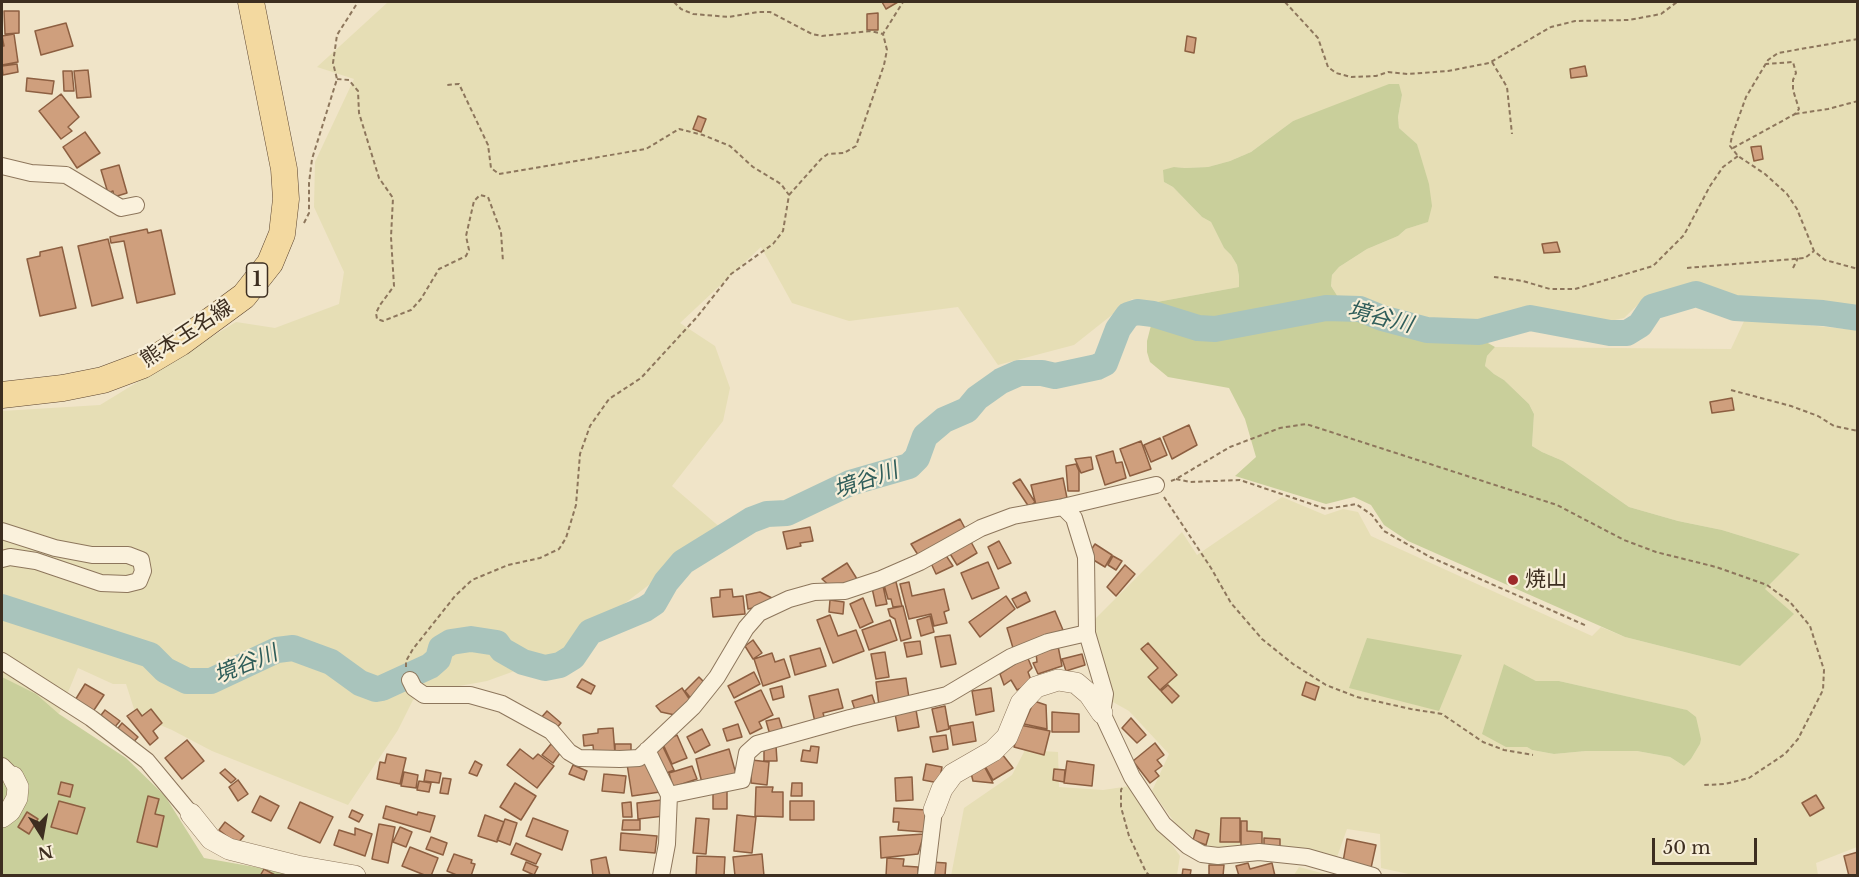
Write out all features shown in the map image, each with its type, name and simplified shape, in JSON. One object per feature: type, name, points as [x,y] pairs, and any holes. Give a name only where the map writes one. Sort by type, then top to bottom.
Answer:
[{"type":"main road","name":"熊本玉名線","points":[[2,395],[93,382],[143,365],[180,343],[244,296],[270,263],[282,234],[286,199],[284,169],[251,2]]},
{"type":"street","points":[[2,166],[31,173],[66,175],[121,208],[136,205]]},
{"type":"street","points":[[408,677],[414,688],[423,695],[470,695],[502,704],[552,731],[569,752],[579,758],[639,758],[693,707],[717,677],[746,628],[759,613],[789,599],[814,592],[845,591],[881,579],[920,562],[981,528],[1013,516],[1156,485]]},
{"type":"street","points":[[1063,507],[1074,518],[1086,557],[1088,633],[1105,694],[1102,713]]},
{"type":"street","points":[[2,531],[55,548],[92,555],[128,555],[141,560],[143,571],[139,581],[127,584],[101,583],[36,561],[10,557],[2,559]]},
{"type":"street","points":[[669,795],[742,780],[747,753],[757,744],[850,718],[947,695],[1011,657],[1048,642],[1088,633]]},
{"type":"street","points":[[2,661],[91,718],[147,761],[211,840],[229,849],[297,866],[355,876]]},
{"type":"street","points":[[926,876],[934,810],[942,789],[953,774],[993,751],[1008,737],[1021,703],[1036,687],[1058,680],[1076,683],[1089,694],[1102,713],[1132,777],[1163,824],[1202,855],[1218,856],[1259,852],[1307,857],[1373,876]]},
{"type":"street","points":[[647,750],[669,795],[667,844],[660,876]]},
{"type":"street","points":[[2,817],[10,811],[17,798],[18,787],[8,772]]},
{"type":"path","points":[[282,234],[305,223],[309,213],[312,159],[337,79],[333,63],[337,35],[358,2]]},
{"type":"path","points":[[675,2],[681,9],[693,14],[729,17],[770,12],[812,34],[822,36],[870,32],[883,34]]},
{"type":"path","points":[[408,677],[405,661],[455,596],[472,580],[508,565],[540,558],[559,549],[566,538],[576,505],[580,454],[590,426],[609,399],[641,378],[697,317],[732,274],[772,244],[783,231],[789,195],[822,158],[828,154],[844,153],[856,146],[884,65],[887,50],[883,34],[903,2]]},
{"type":"path","points":[[1285,2],[1318,38],[1328,67],[1336,73],[1351,77],[1376,76],[1388,72],[1408,74],[1448,71],[1492,62],[1551,27],[1575,21],[1629,20],[1661,14],[1677,2]]},
{"type":"path","points":[[1857,39],[1778,53],[1766,64],[1746,97],[1730,146],[1738,156],[1765,174],[1787,194],[1797,209],[1814,251],[1825,260],[1857,269]]},
{"type":"path","points":[[1492,62],[1507,87],[1512,134]]},
{"type":"path","points":[[1766,64],[1793,62],[1796,73],[1793,90],[1799,109],[1795,114]]},
{"type":"path","points":[[337,79],[349,80],[358,91],[359,113],[379,178],[393,198],[391,237],[394,286],[380,305],[376,313],[377,319],[383,321],[411,310],[421,299],[438,268],[466,256],[469,250],[466,236],[474,201],[480,195],[489,197],[501,232],[503,262]]},
{"type":"path","points":[[447,85],[459,84],[488,145],[491,168],[499,174],[646,149],[679,129],[703,135],[730,147],[753,167],[781,184],[789,195]]},
{"type":"path","points":[[1732,148],[1795,114],[1828,110],[1857,101]]},
{"type":"path","points":[[1494,277],[1524,281],[1550,289],[1575,289],[1653,266],[1684,235],[1716,177],[1723,167],[1738,156]]},
{"type":"path","points":[[1687,267],[1805,258],[1814,251]]},
{"type":"path","points":[[1793,268],[1798,258]]},
{"type":"path","points":[[1731,390],[1791,406],[1818,416],[1834,426],[1857,431]]},
{"type":"path","points":[[1533,755],[1504,750],[1483,742],[1442,714],[1357,697],[1326,685],[1293,664],[1262,639],[1231,603],[1211,568],[1156,485],[1176,479],[1230,447],[1280,428],[1306,424],[1557,505],[1624,540],[1656,552],[1716,567],[1767,585],[1790,602],[1810,626],[1824,670],[1823,690],[1798,739],[1785,753],[1749,778],[1725,784],[1704,784]]},
{"type":"path","points":[[1176,479],[1190,482],[1240,480],[1326,509],[1356,504],[1372,515],[1384,531],[1430,557],[1587,626]]},
{"type":"path","points":[[1132,777],[1120,790],[1121,807],[1129,836],[1150,876]]},
{"type":"shaded area","points":[[388,2],[1857,2],[1857,311],[1748,300],[1701,287],[1648,295],[1624,318],[1582,327],[1555,313],[1512,310],[1456,325],[1413,321],[1343,305],[1331,286],[1332,275],[1339,267],[1367,249],[1398,236],[1406,229],[1427,222],[1417,144],[1399,128],[1398,117],[1402,95],[1293,121],[1251,152],[1230,161],[1208,167],[1174,167],[1164,182],[1173,187],[1202,217],[1211,222],[1224,248],[1237,265],[1239,287],[1157,302],[1132,299],[1074,345],[998,365],[958,307],[849,321],[792,303],[761,247],[680,323],[715,346],[730,388],[723,421],[672,486],[722,529],[556,656],[487,681],[426,692],[413,700],[398,730],[348,805],[212,751],[172,730],[136,715],[126,684],[113,684],[78,668],[59,714],[2,677],[2,411],[100,405],[236,322],[275,328],[339,304],[344,272],[314,207],[315,162],[354,79],[317,67]]},
{"type":"shaded area","points":[[1745,319],[1857,330],[1857,847],[1816,863],[1818,875],[1413,875],[1381,868],[1380,834],[1347,829],[1336,860],[1217,851],[1178,827],[1152,791],[1169,754],[1129,711],[1113,702],[1092,622],[1182,532],[1197,555],[1282,497],[1325,515],[1343,509],[1358,512],[1371,536],[1592,636],[1601,627],[1625,637],[1740,666],[1793,614],[1764,589],[1800,554],[1722,530],[1678,521],[1629,507],[1563,461],[1532,446],[1534,414],[1529,404],[1504,380],[1485,366],[1487,356],[1495,347],[1731,349]],"holes":[[[1504,664],[1536,681],[1559,681],[1686,710],[1700,744],[1684,766],[1670,757],[1637,751],[1586,751],[1554,754],[1532,750],[1527,747]]]},
{"type":"shaded area","points":[[1025,750],[1058,752],[1059,787],[1103,790],[1130,786],[1180,856],[1177,875],[951,876],[964,808],[1012,775]]},
{"type":"shaded area","points":[[1299,867],[1329,875],[1294,875]]},
{"type":"green space","points":[[1389,84],[1399,84],[1402,95],[1398,117],[1399,128],[1417,144],[1429,184],[1432,206],[1428,222],[1406,229],[1398,236],[1367,249],[1339,267],[1332,275],[1331,286],[1343,305],[1399,335],[1411,334],[1433,339],[1467,336],[1479,338],[1495,347],[1487,356],[1485,366],[1504,380],[1529,404],[1534,414],[1532,446],[1563,461],[1629,507],[1678,521],[1722,530],[1800,554],[1765,589],[1794,614],[1740,666],[1625,637],[1408,541],[1384,525],[1371,505],[1354,497],[1326,504],[1235,476],[1256,457],[1245,419],[1229,388],[1168,377],[1150,362],[1147,341],[1157,302],[1239,287],[1237,265],[1224,248],[1211,222],[1202,217],[1173,187],[1164,182],[1163,170],[1174,167],[1208,167],[1230,161],[1251,152],[1293,121]]},
{"type":"green space","points":[[1367,638],[1462,655],[1439,711],[1349,688]]},
{"type":"green space","points":[[1504,664],[1536,681],[1559,681],[1687,710],[1696,717],[1700,744],[1684,766],[1670,757],[1637,751],[1586,751],[1554,754],[1527,747],[1506,747],[1482,734]]},
{"type":"green space","points":[[2,677],[36,694],[59,714],[126,758],[165,796],[204,858],[300,875],[2,875]]},
{"type":"building","points":[[882,2],[898,2],[886,9]]},
{"type":"building","points":[[4,11],[19,11],[19,33],[5,34]]},
{"type":"building","points":[[878,13],[878,30],[867,30],[867,14]]},
{"type":"building","points":[[66,23],[73,46],[41,55],[35,31]]},
{"type":"building","points":[[14,34],[18,62],[2,65],[2,46],[4,46],[2,36]]},
{"type":"building","points":[[1187,36],[1196,38],[1194,53],[1185,51]]},
{"type":"building","points":[[17,64],[18,72],[3,75],[2,66]]},
{"type":"building","points":[[1585,66],[1587,76],[1571,78],[1570,69]]},
{"type":"building","points":[[88,70],[91,97],[77,98],[74,71]]},
{"type":"building","points":[[63,71],[72,71],[74,91],[64,91]]},
{"type":"building","points":[[27,78],[54,81],[52,94],[26,91]]},
{"type":"building","points":[[61,94],[79,117],[68,127],[72,131],[61,139],[39,111]]},
{"type":"building","points":[[698,116],[706,119],[701,132],[693,129]]},
{"type":"building","points":[[85,132],[100,153],[77,168],[63,147]]},
{"type":"building","points":[[1761,146],[1763,159],[1754,161],[1751,147]]},
{"type":"building","points":[[119,165],[127,193],[114,197],[113,191],[108,193],[101,170]]},
{"type":"building","points":[[147,229],[148,233],[161,230],[175,294],[137,303],[124,241],[111,243],[110,237]]},
{"type":"building","points":[[108,239],[123,298],[92,306],[78,246]]},
{"type":"building","points":[[1557,242],[1560,252],[1544,253],[1542,244]]},
{"type":"building","points":[[62,247],[76,308],[40,316],[27,259],[40,256],[40,252]]},
{"type":"building","points":[[1732,398],[1734,410],[1712,413],[1710,402]]},
{"type":"building","points":[[1189,425],[1197,445],[1172,459],[1163,437]]},
{"type":"building","points":[[1160,438],[1167,455],[1151,462],[1144,445]]},
{"type":"building","points":[[1141,441],[1151,469],[1130,476],[1120,449]]},
{"type":"building","points":[[1113,451],[1116,463],[1122,462],[1126,478],[1105,485],[1096,456]]},
{"type":"building","points":[[1091,457],[1093,469],[1081,473],[1075,459]]},
{"type":"building","points":[[1076,464],[1079,471],[1079,491],[1068,491],[1066,466]]},
{"type":"building","points":[[1063,478],[1067,498],[1036,505],[1031,485]]},
{"type":"building","points":[[1020,479],[1035,502],[1029,507],[1013,483]]},
{"type":"building","points":[[960,519],[967,532],[920,558],[911,544]]},
{"type":"building","points":[[810,527],[813,541],[800,543],[801,546],[787,549],[783,532]]},
{"type":"building","points":[[970,540],[977,553],[957,565],[949,552]]},
{"type":"building","points":[[999,541],[1011,563],[998,569],[988,547]]},
{"type":"building","points":[[1095,544],[1112,555],[1105,567],[1087,556]]},
{"type":"building","points":[[945,554],[953,566],[936,574],[930,561]]},
{"type":"building","points":[[1113,556],[1122,561],[1116,570],[1108,565]]},
{"type":"building","points":[[988,562],[999,588],[972,599],[961,573]]},
{"type":"building","points":[[847,563],[857,579],[832,588],[822,579]]},
{"type":"building","points":[[1125,565],[1135,574],[1116,596],[1107,587]]},
{"type":"building","points":[[896,582],[902,606],[893,607],[884,585]]},
{"type":"building","points":[[909,582],[912,596],[944,589],[949,610],[944,612],[947,623],[934,626],[931,614],[909,619],[900,584]]},
{"type":"building","points":[[883,586],[887,604],[876,606],[872,588]]},
{"type":"building","points":[[732,589],[733,597],[743,596],[745,614],[713,617],[711,598],[720,597],[720,590]]},
{"type":"building","points":[[760,592],[772,598],[773,604],[748,609],[746,595]]},
{"type":"building","points":[[1026,592],[1030,601],[1017,608],[1012,599]]},
{"type":"building","points":[[1006,596],[1015,609],[980,637],[969,622]]},
{"type":"building","points":[[863,598],[873,622],[860,628],[850,604]]},
{"type":"building","points":[[830,600],[844,602],[843,614],[829,612]]},
{"type":"building","points":[[903,606],[911,638],[901,641],[895,619],[890,616],[888,609]]},
{"type":"building","points":[[1055,611],[1063,630],[1013,648],[1007,628]]},
{"type":"building","points":[[830,615],[838,636],[856,630],[864,651],[833,663],[817,620]]},
{"type":"building","points":[[930,616],[934,632],[921,636],[917,620]]},
{"type":"building","points":[[890,620],[897,640],[869,650],[862,630]]},
{"type":"building","points":[[950,635],[956,664],[941,667],[935,637]]},
{"type":"building","points":[[753,640],[762,653],[753,659],[745,646]]},
{"type":"building","points":[[920,641],[922,654],[907,657],[904,643]]},
{"type":"building","points":[[1148,643],[1177,675],[1160,690],[1148,677],[1158,668],[1141,649]]},
{"type":"building","points":[[1058,646],[1062,666],[1038,674],[1033,663],[1037,662],[1036,653]]},
{"type":"building","points":[[820,648],[826,666],[795,675],[790,656]]},
{"type":"building","points":[[885,652],[889,677],[876,679],[871,654]]},
{"type":"building","points":[[772,653],[775,662],[784,659],[790,677],[763,686],[754,659]]},
{"type":"building","points":[[1082,654],[1085,665],[1066,671],[1062,659]]},
{"type":"building","points":[[1027,656],[1032,668],[1028,672],[1032,683],[1017,690],[1011,680],[1004,685],[1000,674]]},
{"type":"building","points":[[754,672],[760,684],[734,698],[728,686]]},
{"type":"building","points":[[699,677],[708,686],[692,700],[685,691]]},
{"type":"building","points":[[906,678],[909,698],[879,706],[876,682]]},
{"type":"building","points":[[582,679],[595,686],[591,694],[577,687]]},
{"type":"building","points":[[1306,682],[1319,687],[1315,700],[1302,695]]},
{"type":"building","points":[[85,684],[104,695],[92,713],[74,702]]},
{"type":"building","points":[[1168,685],[1179,696],[1172,703],[1161,691]]},
{"type":"building","points":[[782,686],[784,697],[773,700],[770,689]]},
{"type":"building","points":[[682,688],[692,703],[675,715],[661,712],[656,706]]},
{"type":"building","points":[[991,688],[994,711],[976,715],[972,691]]},
{"type":"building","points":[[838,689],[843,708],[823,713],[825,720],[815,722],[809,696]]},
{"type":"building","points":[[761,690],[773,715],[759,722],[762,728],[750,734],[735,702]]},
{"type":"building","points":[[872,695],[876,707],[856,713],[852,701]]},
{"type":"building","points":[[1034,701],[1046,705],[1047,729],[1024,724]]},
{"type":"building","points":[[945,706],[949,729],[937,732],[932,709]]},
{"type":"building","points":[[137,709],[142,716],[151,709],[162,723],[153,731],[158,738],[150,745],[127,716]]},
{"type":"building","points":[[105,710],[120,721],[113,729],[98,719]]},
{"type":"building","points":[[916,710],[919,727],[898,731],[895,713]]},
{"type":"building","points":[[547,711],[561,723],[554,731],[540,719]]},
{"type":"building","points":[[1052,712],[1079,714],[1079,732],[1052,732]]},
{"type":"building","points":[[779,718],[783,731],[770,735],[766,721]]},
{"type":"building","points":[[1131,718],[1146,735],[1137,743],[1122,728]]},
{"type":"building","points":[[973,722],[976,741],[953,745],[950,726]]},
{"type":"building","points":[[122,723],[138,737],[130,746],[115,732]]},
{"type":"building","points":[[738,724],[742,737],[727,741],[723,729]]},
{"type":"building","points":[[1020,725],[1050,731],[1044,755],[1014,747]]},
{"type":"building","points":[[613,728],[615,754],[594,755],[593,745],[584,746],[583,735],[598,733],[598,729]]},
{"type":"building","points":[[702,729],[710,745],[695,753],[687,737]]},
{"type":"building","points":[[677,735],[687,758],[672,764],[662,742]]},
{"type":"building","points":[[946,735],[948,749],[933,752],[930,737]]},
{"type":"building","points":[[187,740],[204,761],[182,779],[165,758]]},
{"type":"building","points":[[1155,743],[1164,755],[1157,760],[1162,766],[1155,771],[1159,776],[1150,783],[1133,761]]},
{"type":"building","points":[[551,744],[561,752],[553,763],[542,755]]},
{"type":"building","points":[[615,744],[631,744],[631,756],[615,756]]},
{"type":"building","points":[[662,745],[674,770],[664,774],[653,750]]},
{"type":"building","points":[[764,746],[776,746],[777,761],[764,761]]},
{"type":"building","points":[[811,746],[819,747],[817,763],[801,761],[803,750],[810,751]]},
{"type":"building","points":[[520,749],[533,759],[538,754],[554,766],[537,788],[507,765]]},
{"type":"building","points":[[729,749],[736,774],[702,783],[696,759]]},
{"type":"building","points":[[387,754],[406,758],[400,784],[377,779],[380,762],[385,763]]},
{"type":"building","points":[[1002,754],[1013,768],[993,780],[985,766]]},
{"type":"building","points":[[752,760],[769,762],[767,785],[751,783]]},
{"type":"building","points":[[475,761],[482,765],[477,776],[469,773]]},
{"type":"building","points":[[647,761],[660,792],[632,796],[627,764]]},
{"type":"building","points":[[1067,761],[1094,765],[1092,786],[1064,783]]},
{"type":"building","points":[[926,764],[942,767],[939,783],[923,780]]},
{"type":"building","points":[[573,765],[587,771],[584,780],[569,774]]},
{"type":"building","points":[[692,766],[697,779],[673,787],[669,773]]},
{"type":"building","points":[[984,766],[993,783],[973,781],[971,773]]},
{"type":"building","points":[[225,769],[236,779],[231,783],[220,773]]},
{"type":"building","points":[[1054,769],[1065,770],[1064,782],[1053,780]]},
{"type":"building","points":[[426,770],[441,773],[439,783],[424,781]]},
{"type":"building","points":[[404,772],[418,775],[416,788],[401,786]]},
{"type":"building","points":[[604,774],[626,776],[624,793],[602,791]]},
{"type":"building","points":[[912,777],[913,800],[896,801],[895,778]]},
{"type":"building","points":[[443,778],[451,779],[448,794],[440,793]]},
{"type":"building","points":[[238,780],[248,794],[238,801],[229,787]]},
{"type":"building","points":[[419,781],[431,783],[429,792],[417,790]]},
{"type":"building","points":[[61,782],[73,785],[70,797],[58,794]]},
{"type":"building","points":[[515,783],[536,796],[521,820],[500,807]]},
{"type":"building","points":[[792,783],[802,783],[802,796],[791,796]]},
{"type":"building","points":[[756,787],[773,787],[772,792],[783,792],[783,817],[755,816]]},
{"type":"building","points":[[713,791],[727,791],[727,809],[713,809]]},
{"type":"building","points":[[1816,795],[1824,808],[1810,816],[1802,803]]},
{"type":"building","points":[[148,796],[159,799],[155,814],[164,816],[157,847],[137,842]]},
{"type":"building","points":[[260,796],[279,806],[271,821],[252,812]]},
{"type":"building","points":[[662,800],[664,816],[638,819],[637,803]]},
{"type":"building","points":[[59,801],[85,808],[77,834],[51,827]]},
{"type":"building","points":[[790,801],[814,801],[814,820],[790,820]]},
{"type":"building","points":[[300,802],[333,817],[320,843],[288,828]]},
{"type":"building","points":[[631,802],[632,817],[623,817],[622,803]]},
{"type":"building","points":[[386,806],[417,815],[418,812],[435,816],[430,832],[383,818]]},
{"type":"building","points":[[894,808],[926,810],[924,832],[898,830],[899,822],[893,822]]},
{"type":"building","points":[[352,810],[363,815],[359,822],[349,817]]},
{"type":"building","points":[[27,812],[38,819],[29,834],[18,827]]},
{"type":"building","points":[[485,815],[504,822],[497,842],[478,836]]},
{"type":"building","points":[[737,815],[756,817],[752,853],[734,851]]},
{"type":"building","points":[[533,818],[568,831],[562,850],[526,836]]},
{"type":"building","points":[[696,818],[709,819],[706,854],[693,853]]},
{"type":"building","points":[[1221,818],[1240,818],[1240,842],[1220,842]]},
{"type":"building","points":[[505,819],[517,823],[510,845],[497,840]]},
{"type":"building","points":[[623,820],[640,820],[640,830],[622,830]]},
{"type":"building","points":[[1241,821],[1247,821],[1247,831],[1262,832],[1262,848],[1241,848]]},
{"type":"building","points":[[225,822],[244,836],[237,844],[219,830]]},
{"type":"building","points":[[379,824],[395,827],[388,863],[372,859]]},
{"type":"building","points":[[400,827],[412,832],[406,847],[393,842]]},
{"type":"building","points":[[355,828],[372,834],[365,856],[334,845],[339,830],[355,835]]},
{"type":"building","points":[[1196,830],[1209,834],[1206,845],[1193,840]]},
{"type":"building","points":[[621,833],[657,836],[655,853],[620,850]]},
{"type":"building","points":[[924,834],[918,854],[881,858],[880,837]]},
{"type":"building","points":[[431,837],[447,843],[443,855],[426,849]]},
{"type":"building","points":[[1264,838],[1280,839],[1280,850],[1264,850]]},
{"type":"building","points":[[1347,839],[1376,845],[1371,868],[1343,862]]},
{"type":"building","points":[[516,843],[541,854],[536,864],[511,854]]},
{"type":"building","points":[[410,847],[438,858],[431,876],[402,866]]},
{"type":"building","points":[[1858,852],[1858,876],[1849,876],[1844,856]]},
{"type":"building","points":[[454,854],[472,860],[471,863],[475,864],[471,876],[459,876],[447,871]]},
{"type":"building","points":[[762,854],[764,876],[735,876],[733,857]]},
{"type":"building","points":[[697,856],[725,857],[724,876],[696,876]]},
{"type":"building","points":[[606,857],[610,876],[593,876],[591,860]]},
{"type":"building","points":[[887,858],[904,859],[903,866],[918,867],[918,876],[886,876]]},
{"type":"building","points":[[526,862],[538,867],[534,875],[523,870]]},
{"type":"building","points":[[931,862],[946,863],[945,876],[930,876]]},
{"type":"building","points":[[1248,863],[1250,869],[1272,863],[1275,876],[1239,876],[1236,866]]},
{"type":"building","points":[[1209,865],[1224,865],[1223,876],[1209,876]]},
{"type":"building","points":[[264,869],[275,875],[275,876],[260,876]]},
{"type":"building","points":[[1183,869],[1191,870],[1190,876],[1182,876]]},
{"type":"waterway","name":"境谷川","points":[[2,607],[150,655],[165,670],[187,681],[211,681],[277,650],[293,648],[331,662],[360,683],[376,689],[430,666],[438,659],[441,648],[451,642],[471,639],[497,643],[502,650],[523,662],[545,668],[560,665],[573,657],[590,632],[654,603],[666,582],[683,562],[751,520],[767,514],[787,513],[850,483],[909,466],[917,458],[925,436],[944,420],[967,410],[977,398],[1001,381],[1019,373],[1042,373],[1055,376],[1097,367],[1105,363],[1118,329],[1128,315],[1137,312],[1153,314],[1198,328],[1215,329],[1326,308],[1360,309],[1382,318],[1427,330],[1479,332],[1530,318],[1610,333],[1627,333],[1640,325],[1652,307],[1696,294],[1735,308],[1823,313],[1858,318]]},
{"type":"place","name":"焼山","points":[[1513,580]]}]
